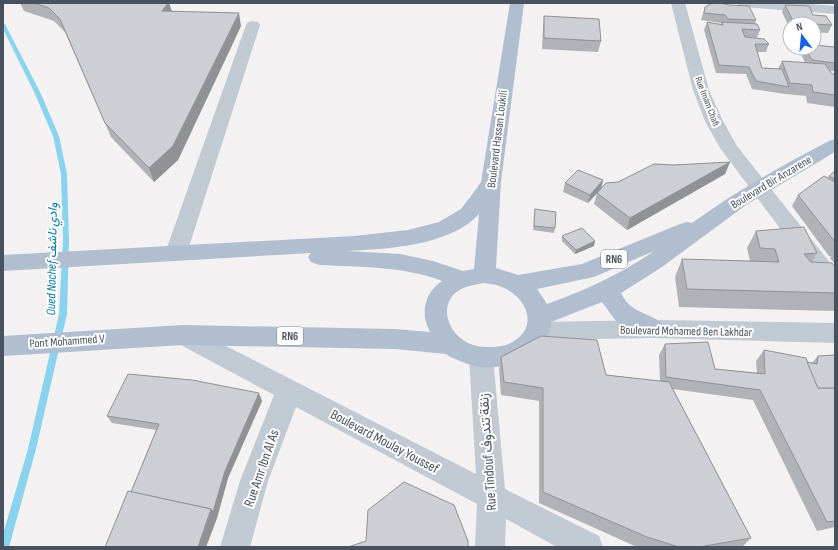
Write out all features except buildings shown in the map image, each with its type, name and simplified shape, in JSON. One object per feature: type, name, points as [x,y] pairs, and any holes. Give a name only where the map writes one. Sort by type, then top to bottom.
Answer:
[{"type":"main road","name":"Boulevard Hassan Loukili","points":[[484,276],[487,252],[491,182],[517,3]]},
{"type":"main road","name":"Boulevard Bir Anzarene","points":[[538,324],[608,290],[636,274],[666,254],[708,221],[786,171],[835,144]]},
{"type":"main road","points":[[208,251],[354,243],[403,238],[436,231],[459,221],[478,201],[491,182]]},
{"type":"main road","name":"Boulevard Bir Anzarene","points":[[517,284],[586,271],[708,221]]},
{"type":"main road","name":"RN6","points":[[3,263],[208,251],[400,262],[433,269],[461,279]]},
{"type":"main road","name":"RN6","points":[[484,276],[496,276],[517,284],[533,298],[538,307],[538,324],[533,340],[516,352],[505,356],[481,357],[458,350],[449,344],[440,334],[435,324],[434,313],[436,302],[450,285],[461,279],[484,276]]},
{"type":"main road","points":[[608,290],[614,303],[624,315],[654,329]]},
{"type":"main road","name":"RN6","points":[[183,335],[387,339],[449,344]]},
{"type":"main road","name":"Pont Mohammed V","points":[[3,346],[130,337],[183,335]]},
{"type":"street","name":"Rue Imam Chafi","points":[[678,3],[701,90],[714,122],[729,148],[835,285]]},
{"type":"street","points":[[744,3],[832,9]]},
{"type":"street","points":[[176,253],[253,25]]},
{"type":"street","name":"Boulevard Mohamed Ben Lakhdar","points":[[538,324],[654,329],[835,333]]},
{"type":"street","name":"Boulevard Moulay Youssef","points":[[183,335],[588,547]]},
{"type":"street","name":"Rue Tindouf زنقة تندوف","points":[[481,357],[492,498],[490,547]]},
{"type":"street","name":"Rue Amr Ibn Al As","points":[[235,547],[254,481],[290,390]]},
{"type":"waterway","name":"Oued Nachef وادي ناشف","points":[[3,24],[38,94],[56,136],[64,174],[66,240],[63,314],[32,449],[4,547]]}]
